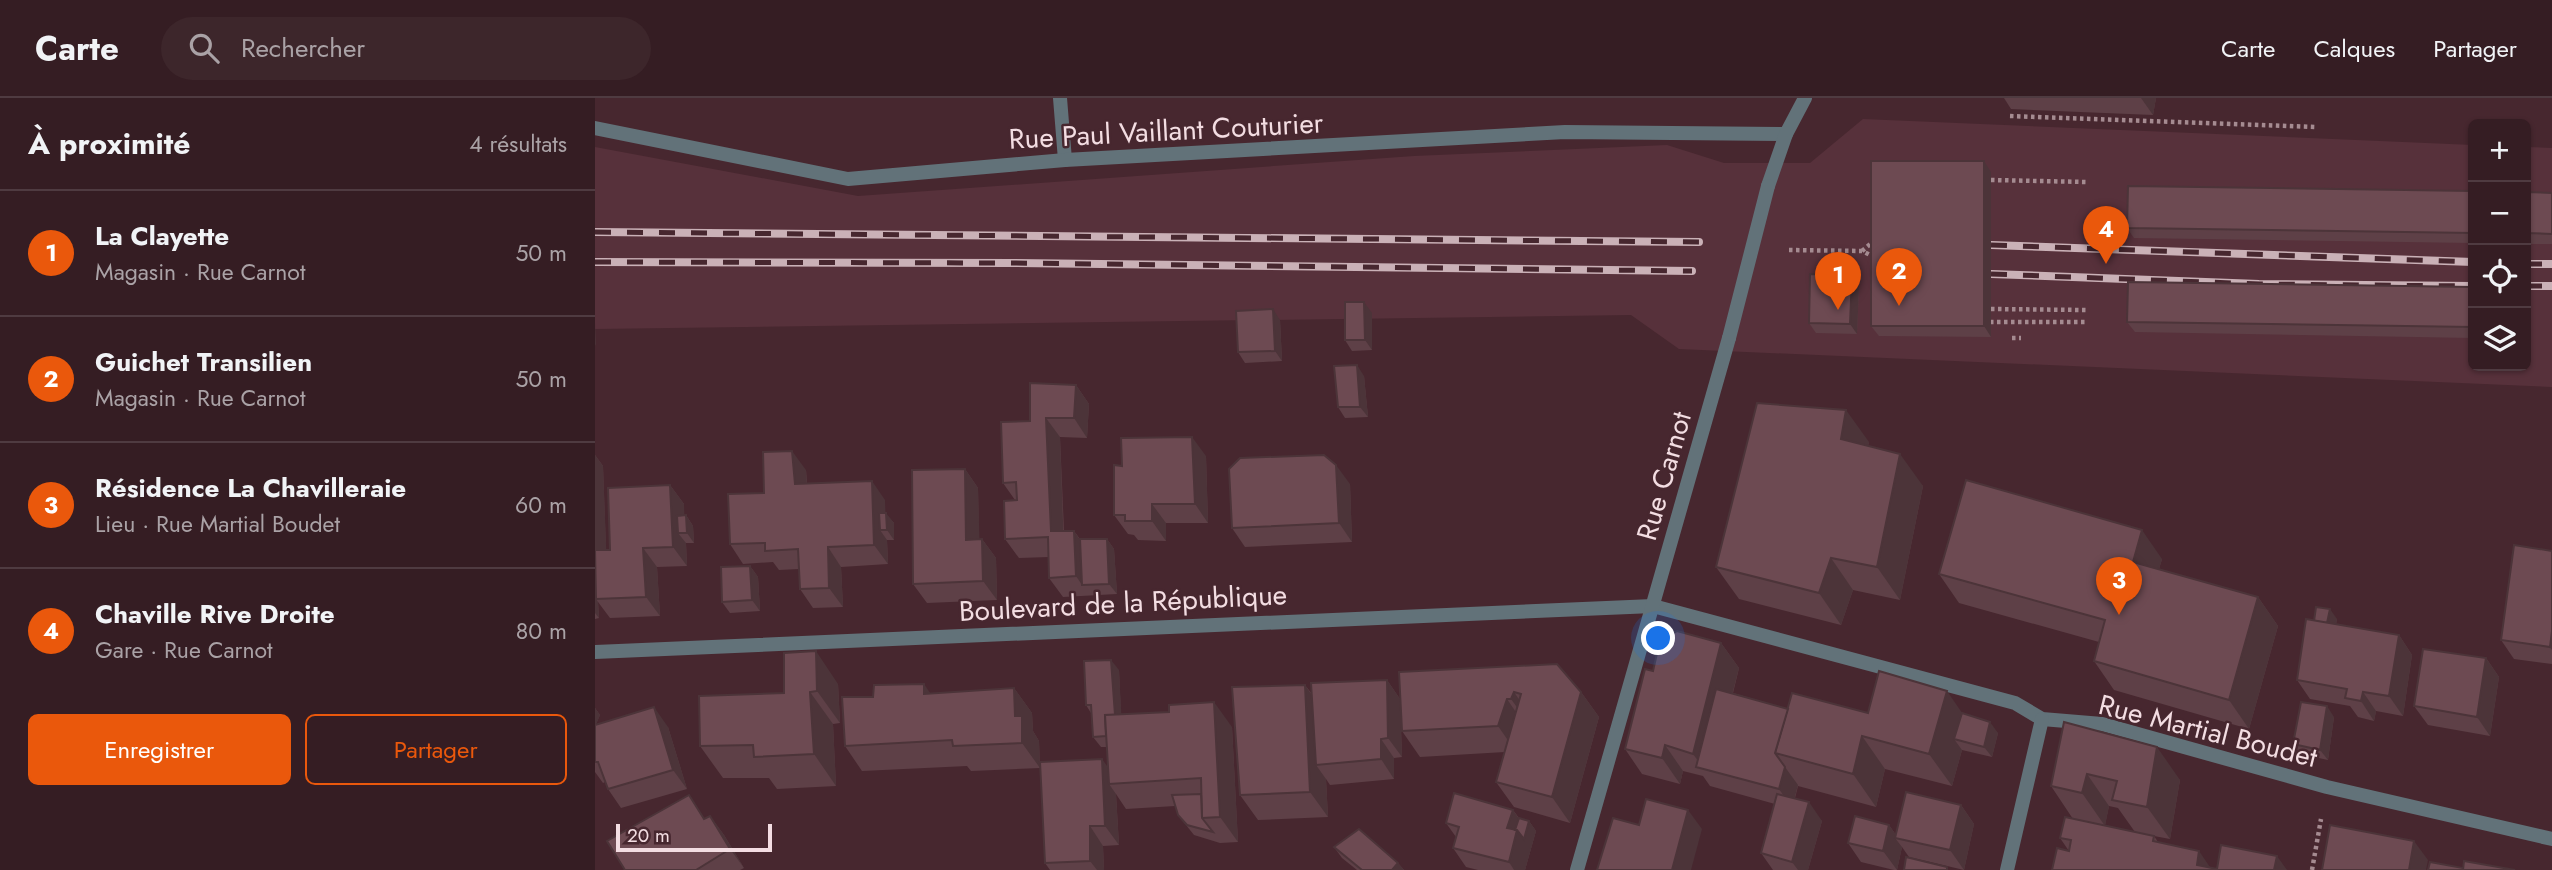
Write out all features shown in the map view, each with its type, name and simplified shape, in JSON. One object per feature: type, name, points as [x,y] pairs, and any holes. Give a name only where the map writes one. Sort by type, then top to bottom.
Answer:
[{"type":"street","points":[[1060,98],[1065,160]]},
{"type":"street","name":"Rue Carnot","points":[[1577,870],[1729,338],[1768,186],[1786,134],[1805,98]]},
{"type":"street","name":"Rue Paul Vaillant Couturier","points":[[595,128],[848,179],[1065,160],[1565,132],[1786,134]]},
{"type":"street","name":"Boulevard de la République","points":[[595,652],[1653,606]]},
{"type":"street","name":"Rue Martial Boudet","points":[[1653,606],[2015,704],[2042,719],[2102,724],[2327,787],[2552,839]]},
{"type":"street","points":[[2007,870],[2042,719]]},
{"type":"path","points":[[2010,116],[2315,128]]},
{"type":"path","points":[[1991,180],[2087,182]]},
{"type":"path","points":[[1862,251],[1879,236]]},
{"type":"path","points":[[1789,250],[1862,251],[1879,259]]},
{"type":"path","points":[[1991,309],[2087,310]]},
{"type":"path","points":[[1990,322],[2087,321]]},
{"type":"path","points":[[2012,338],[2021,338]]},
{"type":"path","points":[[2312,870],[2327,787]]},
{"type":"shaded area","points":[[1863,119],[2468,145],[2468,371],[2531,371],[2531,147],[2552,148],[2552,387],[1679,349],[1631,315],[595,329],[595,147],[858,196],[1414,156],[1667,145],[1724,163],[1810,163]]},
{"type":"building","points":[[1871,161],[1984,161],[1984,326],[1871,326]]},
{"type":"building","points":[[2128,186],[2468,191],[2468,233],[2127,228]]},
{"type":"building","points":[[2531,192],[2552,193],[2552,234],[2531,233]]},
{"type":"building","points":[[1810,274],[1852,276],[1850,324],[1809,323]]},
{"type":"building","points":[[2128,282],[2468,287],[2468,327],[2127,322]]},
{"type":"building","points":[[1345,302],[1364,302],[1365,340],[1345,340]]},
{"type":"building","points":[[1273,309],[1275,351],[1238,352],[1236,311]]},
{"type":"building","points":[[1357,365],[1360,407],[1338,407],[1334,366]]},
{"type":"building","points":[[1030,383],[1076,385],[1074,418],[1046,418],[1051,531],[1074,531],[1076,576],[1049,578],[1048,537],[1005,539],[1004,501],[1017,500],[1016,482],[1003,483],[1001,422],[1030,421]]},
{"type":"building","points":[[1757,403],[1846,410],[1841,439],[1900,454],[1877,567],[1831,558],[1819,593],[1716,567]]},
{"type":"building","points":[[1192,437],[1195,504],[1152,504],[1152,521],[1125,521],[1125,515],[1114,515],[1114,465],[1122,466],[1121,438]]},
{"type":"building","points":[[792,451],[795,484],[872,481],[874,545],[828,547],[829,588],[800,589],[798,549],[765,551],[765,543],[730,544],[728,494],[764,493],[763,452]]},
{"type":"building","points":[[1324,455],[1336,465],[1339,523],[1232,528],[1229,469],[1240,458]]},
{"type":"building","points":[[965,469],[966,540],[982,539],[983,581],[913,584],[912,470]]},
{"type":"building","points":[[1966,480],[2142,530],[2133,562],[2258,597],[2229,700],[2094,661],[2105,620],[1939,574]]},
{"type":"building","points":[[670,485],[673,547],[643,548],[646,597],[596,599],[595,550],[610,550],[608,488]]},
{"type":"building","points":[[879,513],[886,513],[887,530],[880,530]]},
{"type":"building","points":[[686,515],[687,533],[678,533],[677,516]]},
{"type":"building","points":[[1080,539],[1107,539],[1109,584],[1082,585]]},
{"type":"building","points":[[2514,545],[2552,551],[2550,647],[2501,640]]},
{"type":"building","points":[[750,566],[752,600],[722,602],[721,567]]},
{"type":"building","points":[[2316,607],[2330,609],[2327,623],[2314,621]]},
{"type":"building","points":[[2306,619],[2399,635],[2389,696],[2363,692],[2361,701],[2345,698],[2347,689],[2297,680]]},
{"type":"building","points":[[1677,631],[1721,643],[1693,754],[1665,745],[1662,758],[1625,749],[1645,669],[1653,671],[1660,640]]},
{"type":"building","points":[[2423,649],[2486,658],[2477,717],[2414,706]]},
{"type":"building","points":[[816,651],[817,691],[810,692],[814,754],[754,757],[753,745],[700,746],[699,696],[784,693],[784,653]]},
{"type":"building","points":[[1111,660],[1115,715],[1105,715],[1106,736],[1093,737],[1091,705],[1086,705],[1084,661]]},
{"type":"building","points":[[1557,664],[1581,692],[1552,797],[1496,782],[1521,694],[1514,692],[1511,699],[1507,699],[1498,726],[1402,731],[1399,672]]},
{"type":"building","points":[[1879,671],[1947,691],[1929,754],[1862,736],[1853,774],[1775,753],[1792,693],[1868,713]]},
{"type":"building","points":[[1387,680],[1388,738],[1381,739],[1381,759],[1316,765],[1311,683]]},
{"type":"building","points":[[924,684],[924,694],[1014,688],[1015,716],[1022,716],[1022,743],[953,746],[952,740],[845,746],[842,697],[873,697],[874,685]]},
{"type":"building","points":[[1305,685],[1310,792],[1240,795],[1232,687]]},
{"type":"building","points":[[1716,689],[1788,709],[1775,753],[1785,767],[1779,789],[1696,767]]},
{"type":"building","points":[[1214,702],[1220,817],[1202,818],[1201,778],[1109,784],[1105,715],[1169,712],[1169,705]]},
{"type":"building","points":[[2301,702],[2327,706],[2320,750],[2293,744]]},
{"type":"building","points":[[654,707],[673,770],[608,789],[598,762],[595,762],[595,725]]},
{"type":"building","points":[[1962,713],[1990,722],[1984,747],[1954,739]]},
{"type":"building","points":[[2064,722],[2157,747],[2147,807],[2112,800],[2117,781],[2087,774],[2082,793],[2051,786]]},
{"type":"building","points":[[1102,759],[1105,826],[1090,826],[1090,861],[1045,863],[1040,762]]},
{"type":"building","points":[[1906,792],[1961,805],[1950,850],[1895,838]]},
{"type":"building","points":[[1454,793],[1513,810],[1507,828],[1517,830],[1509,862],[1453,848],[1459,827],[1446,823]]},
{"type":"building","points":[[1201,794],[1202,818],[1213,832],[1187,825],[1178,815],[1172,795]]},
{"type":"building","points":[[1777,794],[1809,802],[1792,862],[1761,853]]},
{"type":"building","points":[[689,795],[704,819],[710,816],[730,849],[696,870],[625,870],[607,841]]},
{"type":"building","points":[[1646,799],[1688,810],[1672,870],[1597,870],[1613,818],[1639,825]]},
{"type":"building","points":[[1855,816],[1889,825],[1883,851],[1848,843]]},
{"type":"building","points":[[2065,817],[2154,836],[2153,841],[2199,851],[2197,865],[2217,869],[2221,845],[2277,856],[2274,870],[2052,870],[2057,848],[2069,851],[2071,840],[2060,838]]},
{"type":"building","points":[[1519,818],[1529,821],[1524,839],[1515,830]]},
{"type":"building","points":[[2330,825],[2414,841],[2409,870],[2322,870]]},
{"type":"building","points":[[1359,829],[1398,863],[1392,870],[1362,870],[1334,847]]},
{"type":"building","points":[[1906,857],[1947,867],[1947,870],[1904,870]]},
{"type":"building","points":[[2464,861],[2515,870],[2463,870]]},
{"type":"building","points":[[2430,862],[2463,868],[2463,870],[2428,870]]},
{"type":"railway","points":[[595,232],[1699,242]]},
{"type":"railway","points":[[1991,245],[2468,262]]},
{"type":"railway","points":[[595,262],[1015,263],[1692,271]]},
{"type":"railway","points":[[2531,264],[2552,264]]},
{"type":"railway","points":[[1991,274],[2259,284],[2468,286]]},
{"type":"railway","points":[[2531,286],[2552,286]]},
{"type":"place","name":"Chaville Rive Droite","points":[[2106,264]]},
{"type":"place","name":"Guichet Transilien","points":[[1899,306]]},
{"type":"place","name":"La Clayette","points":[[1838,310]]},
{"type":"place","name":"Résidence La Chavilleraie","points":[[2119,615]]}]
